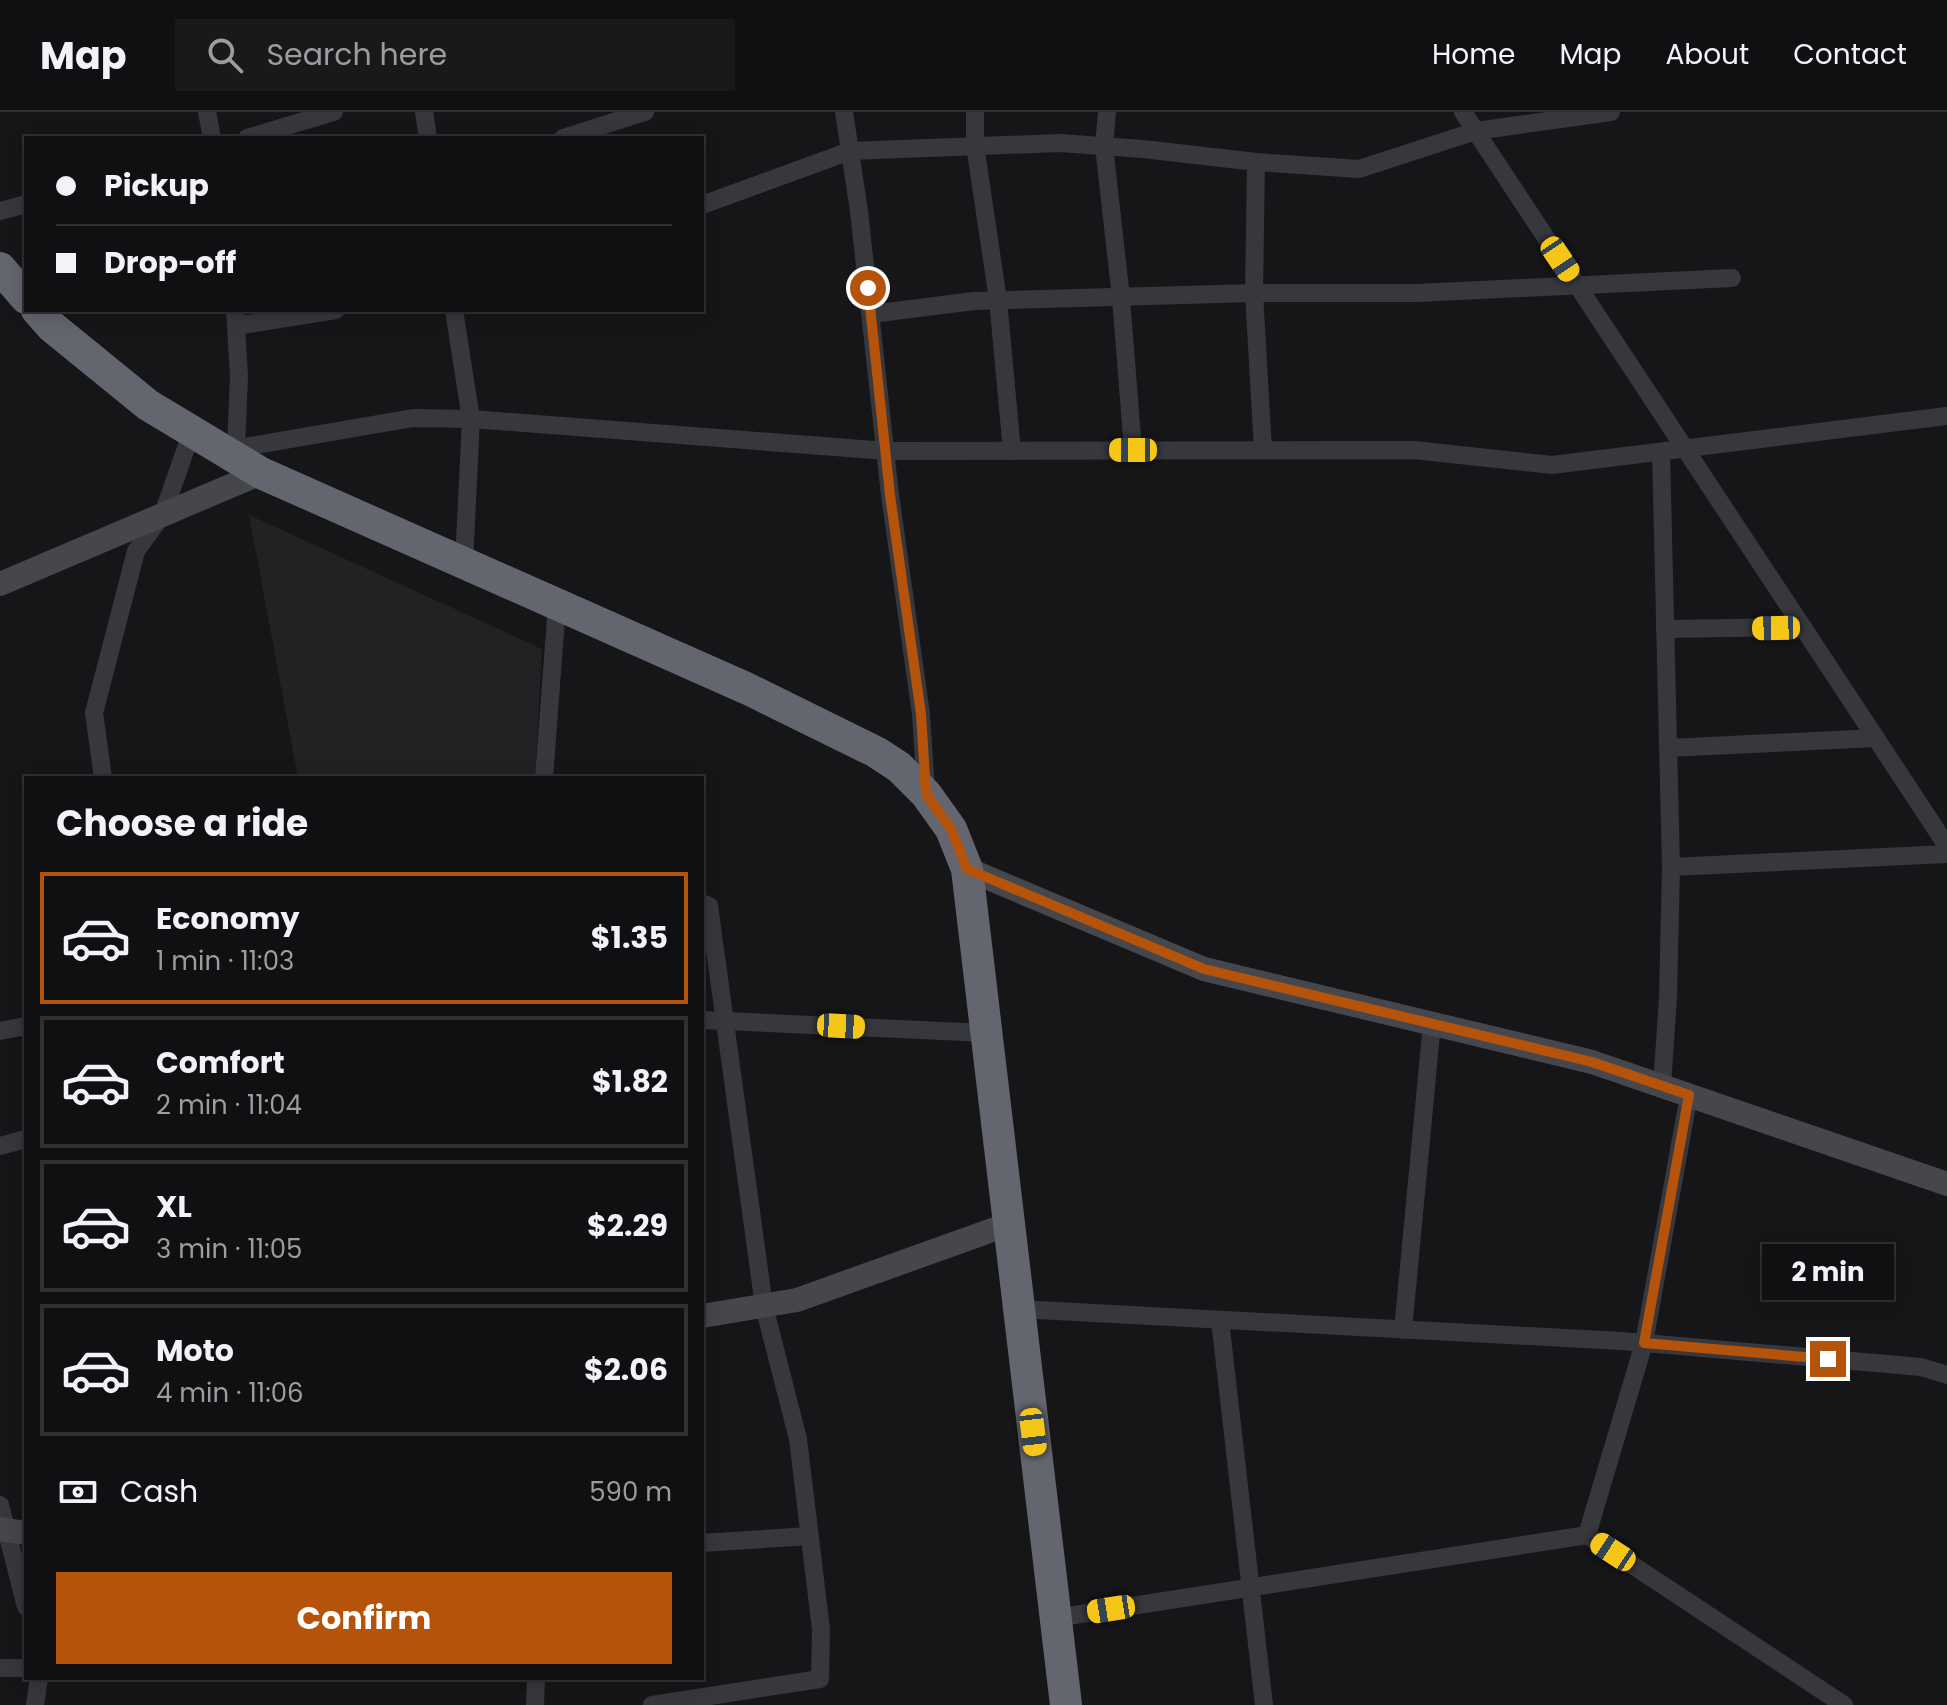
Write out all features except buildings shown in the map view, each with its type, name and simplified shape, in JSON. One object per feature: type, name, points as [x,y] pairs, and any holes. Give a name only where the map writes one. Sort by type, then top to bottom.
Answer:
[{"type":"highway","points":[[0,268],[24,296]]},
{"type":"highway","points":[[39,312],[51,326],[148,405],[230,450],[261,473],[748,689],[876,752],[899,767],[926,794],[951,829],[967,869],[1066,1705]]},
{"type":"street","points":[[207,112],[212,136]]},
{"type":"street","points":[[254,136],[334,112]]},
{"type":"street","points":[[424,112],[428,136]]},
{"type":"street","points":[[569,136],[645,112]]},
{"type":"street","points":[[844,112],[859,211],[890,495],[921,714],[926,794]]},
{"type":"street","points":[[975,112],[975,145],[998,300],[1012,451]]},
{"type":"street","points":[[1107,112],[1104,146],[1121,298],[1133,450]]},
{"type":"street","points":[[1463,112],[1947,846]]},
{"type":"street","points":[[704,204],[850,151],[1060,143],[1359,169],[1476,131],[1611,112]]},
{"type":"street","points":[[1256,162],[1254,293],[1263,450]]},
{"type":"street","points":[[0,211],[24,205]]},
{"type":"street","points":[[871,314],[974,301],[1254,293],[1418,293],[1732,278]]},
{"type":"street","points":[[311,312],[235,318],[239,376],[230,450],[413,418],[471,419],[887,451],[1414,450],[1552,465],[1947,416]]},
{"type":"street","points":[[454,312],[471,419],[464,563]]},
{"type":"street","points":[[103,776],[94,713],[136,551],[163,514],[192,431]]},
{"type":"street","points":[[1661,452],[1671,867],[1662,1086]]},
{"type":"street","points":[[0,584],[261,473]]},
{"type":"street","points":[[544,776],[557,605]]},
{"type":"street","points":[[1665,629],[1803,627]]},
{"type":"street","points":[[1668,748],[1876,738]]},
{"type":"street","points":[[1671,867],[1947,854]]},
{"type":"street","points":[[967,869],[1204,969],[1592,1062],[1947,1184]]},
{"type":"street","points":[[652,1705],[820,1679],[821,1629],[798,1439],[764,1306],[709,906],[704,904]]},
{"type":"street","points":[[704,1020],[986,1033]]},
{"type":"street","points":[[1403,1330],[1432,1023]]},
{"type":"street","points":[[0,1031],[24,1026]]},
{"type":"street","points":[[1587,1535],[1644,1343],[1689,1095]]},
{"type":"street","points":[[0,1146],[24,1140]]},
{"type":"street","points":[[704,1316],[797,1300],[1009,1224]]},
{"type":"street","points":[[1019,1309],[1644,1343],[1921,1367],[1947,1375]]},
{"type":"street","points":[[1220,1320],[1264,1705]]},
{"type":"street","points":[[0,1505],[11,1531],[24,1597]]},
{"type":"street","points":[[1055,1618],[1587,1535],[1844,1705]]},
{"type":"street","points":[[704,1543],[809,1536]]},
{"type":"street","points":[[0,1668],[24,1668]]},
{"type":"street","points":[[35,1705],[39,1680]]},
{"type":"street","points":[[535,1705],[536,1680]]},
{"type":"shaded area","points":[[249,515],[542,649],[535,776],[298,776]]},
{"type":"route","points":[[868,288],[890,495],[921,714],[926,794],[951,829],[967,869],[1204,969],[1592,1062],[1689,1095],[1644,1343],[1828,1359]]}]
